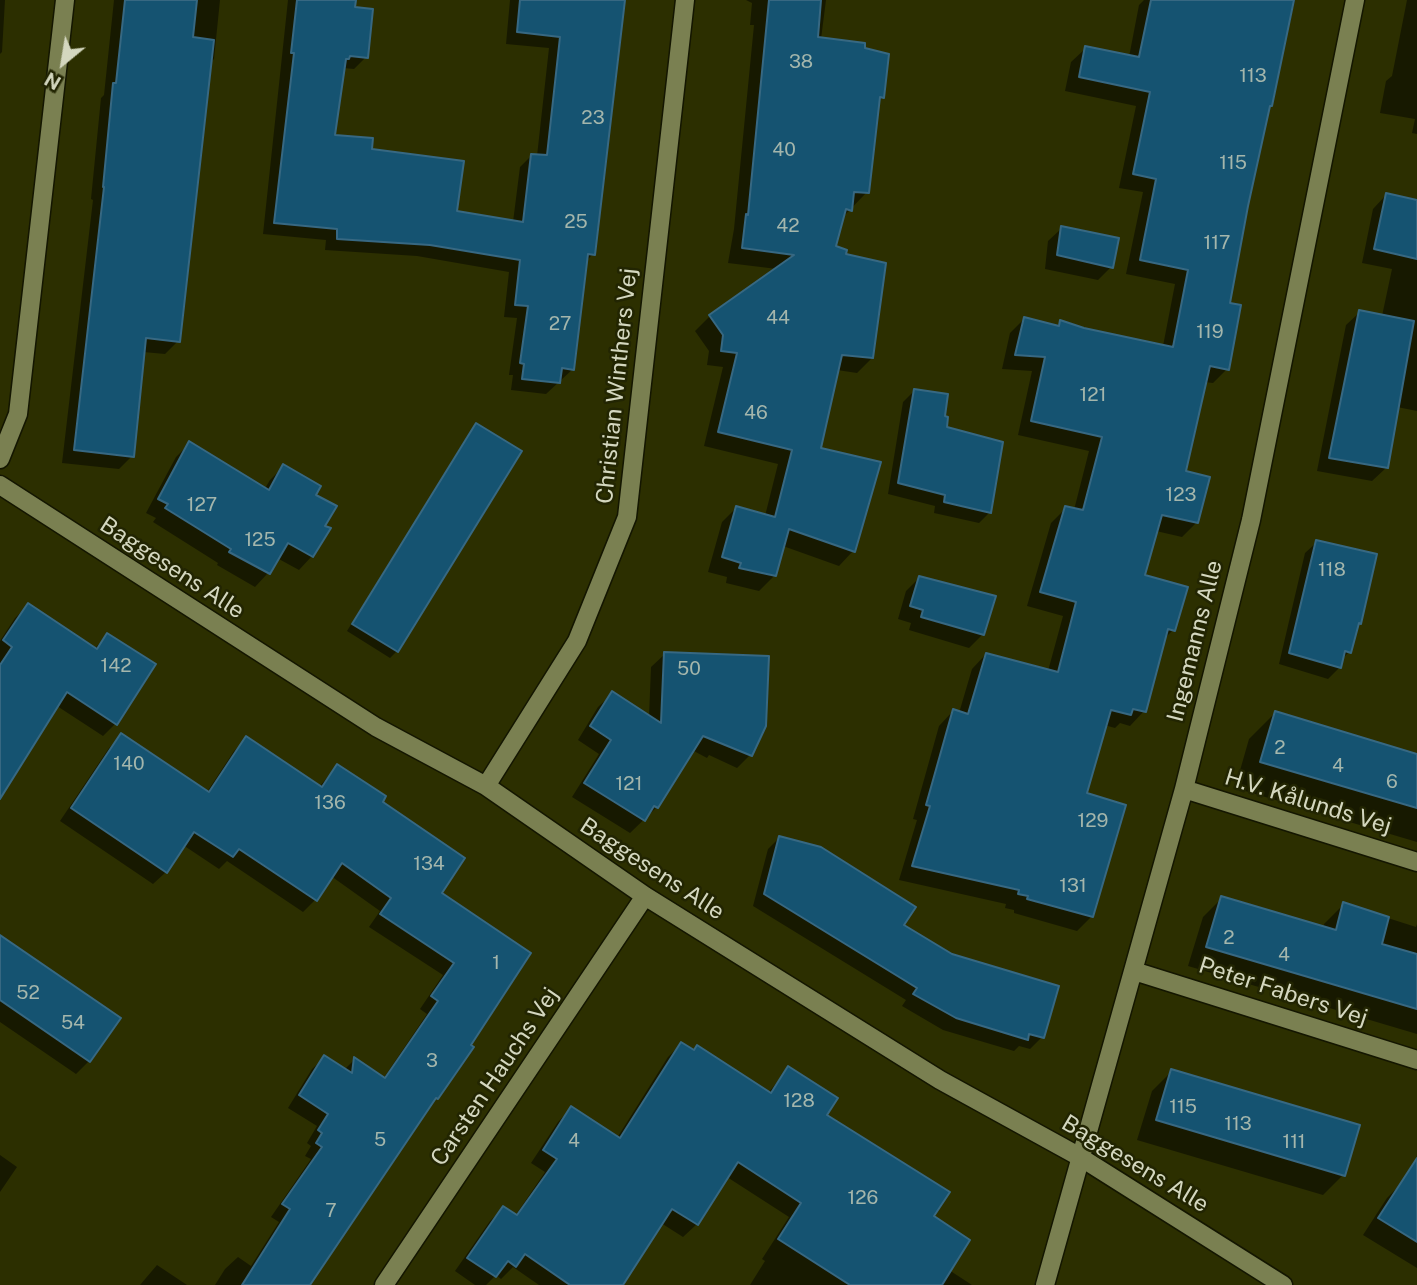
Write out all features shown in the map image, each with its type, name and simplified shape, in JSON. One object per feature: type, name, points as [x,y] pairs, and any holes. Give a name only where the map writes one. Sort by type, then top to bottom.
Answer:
[{"type":"street","points":[[0,459],[18,414],[65,0]]},
{"type":"street","name":"Christian Winthers Vej","points":[[486,786],[577,641],[627,517],[685,0]]},
{"type":"street","name":"Ingemanns Alle","points":[[1045,1285],[1184,789],[1251,520],[1355,0]]},
{"type":"street","name":"Baggesens Alle","points":[[0,485],[376,727],[486,786],[645,895],[940,1080],[1080,1157],[1283,1285]]},
{"type":"street","name":"H.V. Kålunds Vej","points":[[1184,789],[1417,862]]},
{"type":"street","name":"Carsten Hauchs Vej","points":[[384,1285],[645,895]]},
{"type":"street","name":"Peter Fabers Vej","points":[[1134,971],[1417,1060]]},
{"type":"building","points":[[125,0],[197,0],[193,37],[214,40],[180,342],[146,338],[134,457],[74,450],[113,83],[116,83]]},
{"type":"building","points":[[297,0],[356,0],[355,7],[373,9],[368,58],[350,56],[346,59],[335,135],[373,138],[372,149],[464,161],[457,211],[523,222],[531,154],[547,155],[560,37],[517,32],[520,0],[625,0],[595,255],[588,254],[574,370],[562,368],[560,383],[522,379],[524,364],[520,363],[528,306],[515,305],[520,260],[430,245],[337,239],[337,229],[274,223],[294,53],[291,53]]},
{"type":"building","points":[[769,0],[821,0],[818,37],[865,43],[865,48],[889,54],[884,98],[880,97],[869,193],[854,192],[852,211],[846,209],[836,246],[847,250],[846,254],[886,263],[873,358],[842,355],[821,448],[881,462],[855,552],[789,529],[776,576],[739,568],[741,563],[722,557],[736,506],[775,517],[792,450],[718,432],[737,353],[721,351],[723,335],[709,315],[794,255],[742,248],[746,214],[748,215]]},
{"type":"building","points":[[1151,0],[1294,0],[1248,206],[1230,303],[1241,305],[1229,370],[1210,366],[1186,471],[1210,477],[1198,523],[1162,515],[1145,575],[1188,587],[1175,631],[1168,629],[1146,712],[1133,709],[1131,715],[1111,710],[1087,793],[1126,805],[1093,917],[1027,899],[1028,896],[1018,894],[1019,890],[912,866],[930,806],[926,805],[953,709],[968,714],[986,653],[1058,672],[1076,602],[1040,592],[1065,506],[1083,510],[1102,437],[1031,421],[1045,357],[1015,355],[1024,317],[1059,326],[1060,320],[1084,328],[1173,347],[1188,270],[1140,260],[1156,179],[1133,174],[1150,92],[1079,77],[1085,46],[1139,57]]},
{"type":"building","points":[[1386,193],[1417,200],[1417,259],[1374,249]]},
{"type":"building","points":[[1061,226],[1119,238],[1113,268],[1057,255]]},
{"type":"building","points":[[1359,310],[1414,321],[1388,468],[1329,458]]},
{"type":"building","points":[[914,389],[948,394],[945,416],[948,417],[947,427],[1003,442],[991,513],[944,502],[945,495],[898,483]]},
{"type":"building","points":[[476,423],[522,451],[398,652],[352,624]]},
{"type":"building","points":[[189,441],[269,490],[283,464],[321,486],[316,495],[337,506],[325,526],[331,528],[313,557],[288,543],[270,574],[229,552],[231,549],[165,508],[168,504],[158,499]]},
{"type":"building","points":[[1316,540],[1377,554],[1361,624],[1359,623],[1351,653],[1345,651],[1341,668],[1289,653]]},
{"type":"building","points":[[919,576],[996,596],[984,635],[921,617],[923,610],[910,606]]},
{"type":"building","points":[[28,603],[97,649],[107,633],[156,664],[117,725],[67,692],[0,799],[0,665],[12,647],[3,640]]},
{"type":"building","points":[[664,652],[769,656],[766,726],[752,756],[703,736],[658,808],[654,806],[645,821],[584,783],[611,740],[590,726],[612,691],[661,723]]},
{"type":"building","points":[[1275,711],[1417,754],[1417,808],[1260,762]]},
{"type":"building","points":[[121,733],[209,792],[246,736],[322,787],[337,764],[386,796],[383,802],[465,858],[442,893],[531,953],[471,1045],[474,1047],[438,1099],[436,1098],[310,1285],[242,1285],[290,1209],[282,1204],[322,1147],[316,1143],[322,1133],[318,1130],[328,1114],[299,1095],[324,1055],[352,1073],[354,1057],[385,1078],[438,1001],[431,996],[454,963],[380,914],[391,898],[342,863],[317,901],[239,849],[233,857],[194,832],[167,873],[71,808]]},
{"type":"building","points":[[779,836],[821,847],[916,907],[904,925],[952,954],[1059,986],[1044,1038],[1029,1034],[1028,1040],[956,1018],[913,994],[917,988],[764,894]]},
{"type":"building","points":[[1221,896],[1336,930],[1343,902],[1389,917],[1382,944],[1417,954],[1417,1009],[1206,947]]},
{"type":"building","points":[[0,935],[121,1018],[90,1062],[0,1000]]},
{"type":"building","points":[[681,1042],[694,1050],[697,1045],[771,1093],[788,1066],[838,1098],[827,1115],[950,1192],[934,1216],[970,1240],[942,1285],[850,1285],[778,1239],[801,1203],[738,1162],[698,1225],[672,1209],[623,1285],[570,1285],[525,1254],[516,1267],[508,1261],[496,1277],[467,1258],[503,1206],[517,1215],[557,1159],[543,1150],[571,1106],[620,1138]]},
{"type":"building","points":[[1171,1069],[1360,1125],[1345,1176],[1156,1120]]},
{"type":"building","points":[[1417,1158],[1417,1242],[1378,1218]]}]
